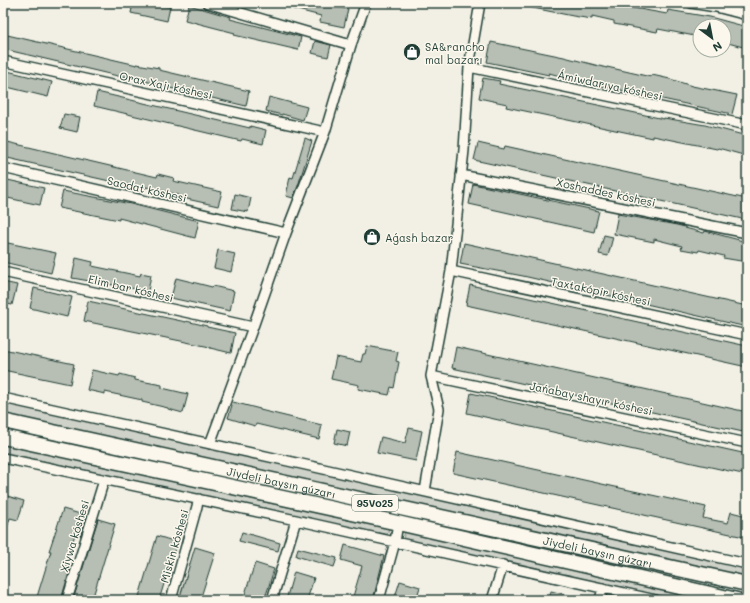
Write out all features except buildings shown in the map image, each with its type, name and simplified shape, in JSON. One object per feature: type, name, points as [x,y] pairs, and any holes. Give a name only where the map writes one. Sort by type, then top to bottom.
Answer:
[{"type":"main road","name":"Jiydeli baysın gúzarı","points":[[3,421],[747,584]]},
{"type":"main road","name":"Jiydeli baysın gúzarı","points":[[3,437],[398,523],[736,600]]},
{"type":"street","points":[[207,3],[352,45]]},
{"type":"street","points":[[210,444],[286,233],[325,132],[366,3]]},
{"type":"street","points":[[425,491],[439,409],[431,376],[451,271],[461,175],[469,67],[480,3]]},
{"type":"street","points":[[691,3],[716,7],[747,15]]},
{"type":"street","name":"Orax Xajı kóshesi","points":[[3,61],[325,132]]},
{"type":"street","name":"Ámiwdarıya kóshesi","points":[[469,67],[747,125]]},
{"type":"street","name":"Saodat kóshesi","points":[[3,168],[286,233]]},
{"type":"street","name":"Xoshaddes kóshesi","points":[[461,175],[747,233]]},
{"type":"street","name":"Taxtakópir kóshesi","points":[[451,271],[747,335]]},
{"type":"street","name":"Elim bar kóshesi","points":[[3,272],[253,327]]},
{"type":"street","name":"Jańabay shayır kóshesi","points":[[431,376],[747,443]]},
{"type":"street","points":[[3,398],[747,564]]},
{"type":"street","points":[[3,458],[503,565],[656,600]]},
{"type":"street","name":"Xiywa kóshesi","points":[[67,600],[104,480]]},
{"type":"street","name":"Miskin kóshesi","points":[[170,600],[199,499]]},
{"type":"street","points":[[272,600],[296,520]]},
{"type":"street","points":[[378,600],[395,542],[398,523]]},
{"type":"street","points":[[492,600],[503,565]]},
{"type":"street","points":[[600,600],[603,588]]},
{"type":"shaded area","points":[[3,402],[747,568],[747,578],[3,415]]},
{"type":"shaded area","points":[[3,444],[389,528],[387,535],[3,452]]},
{"type":"shaded area","points":[[405,531],[707,600],[680,600],[403,539]]},
{"type":"place","name":"SA&rancho mal bazarı","points":[[412,52]]},
{"type":"place","name":"Aǵash bazar","points":[[372,237]]}]
